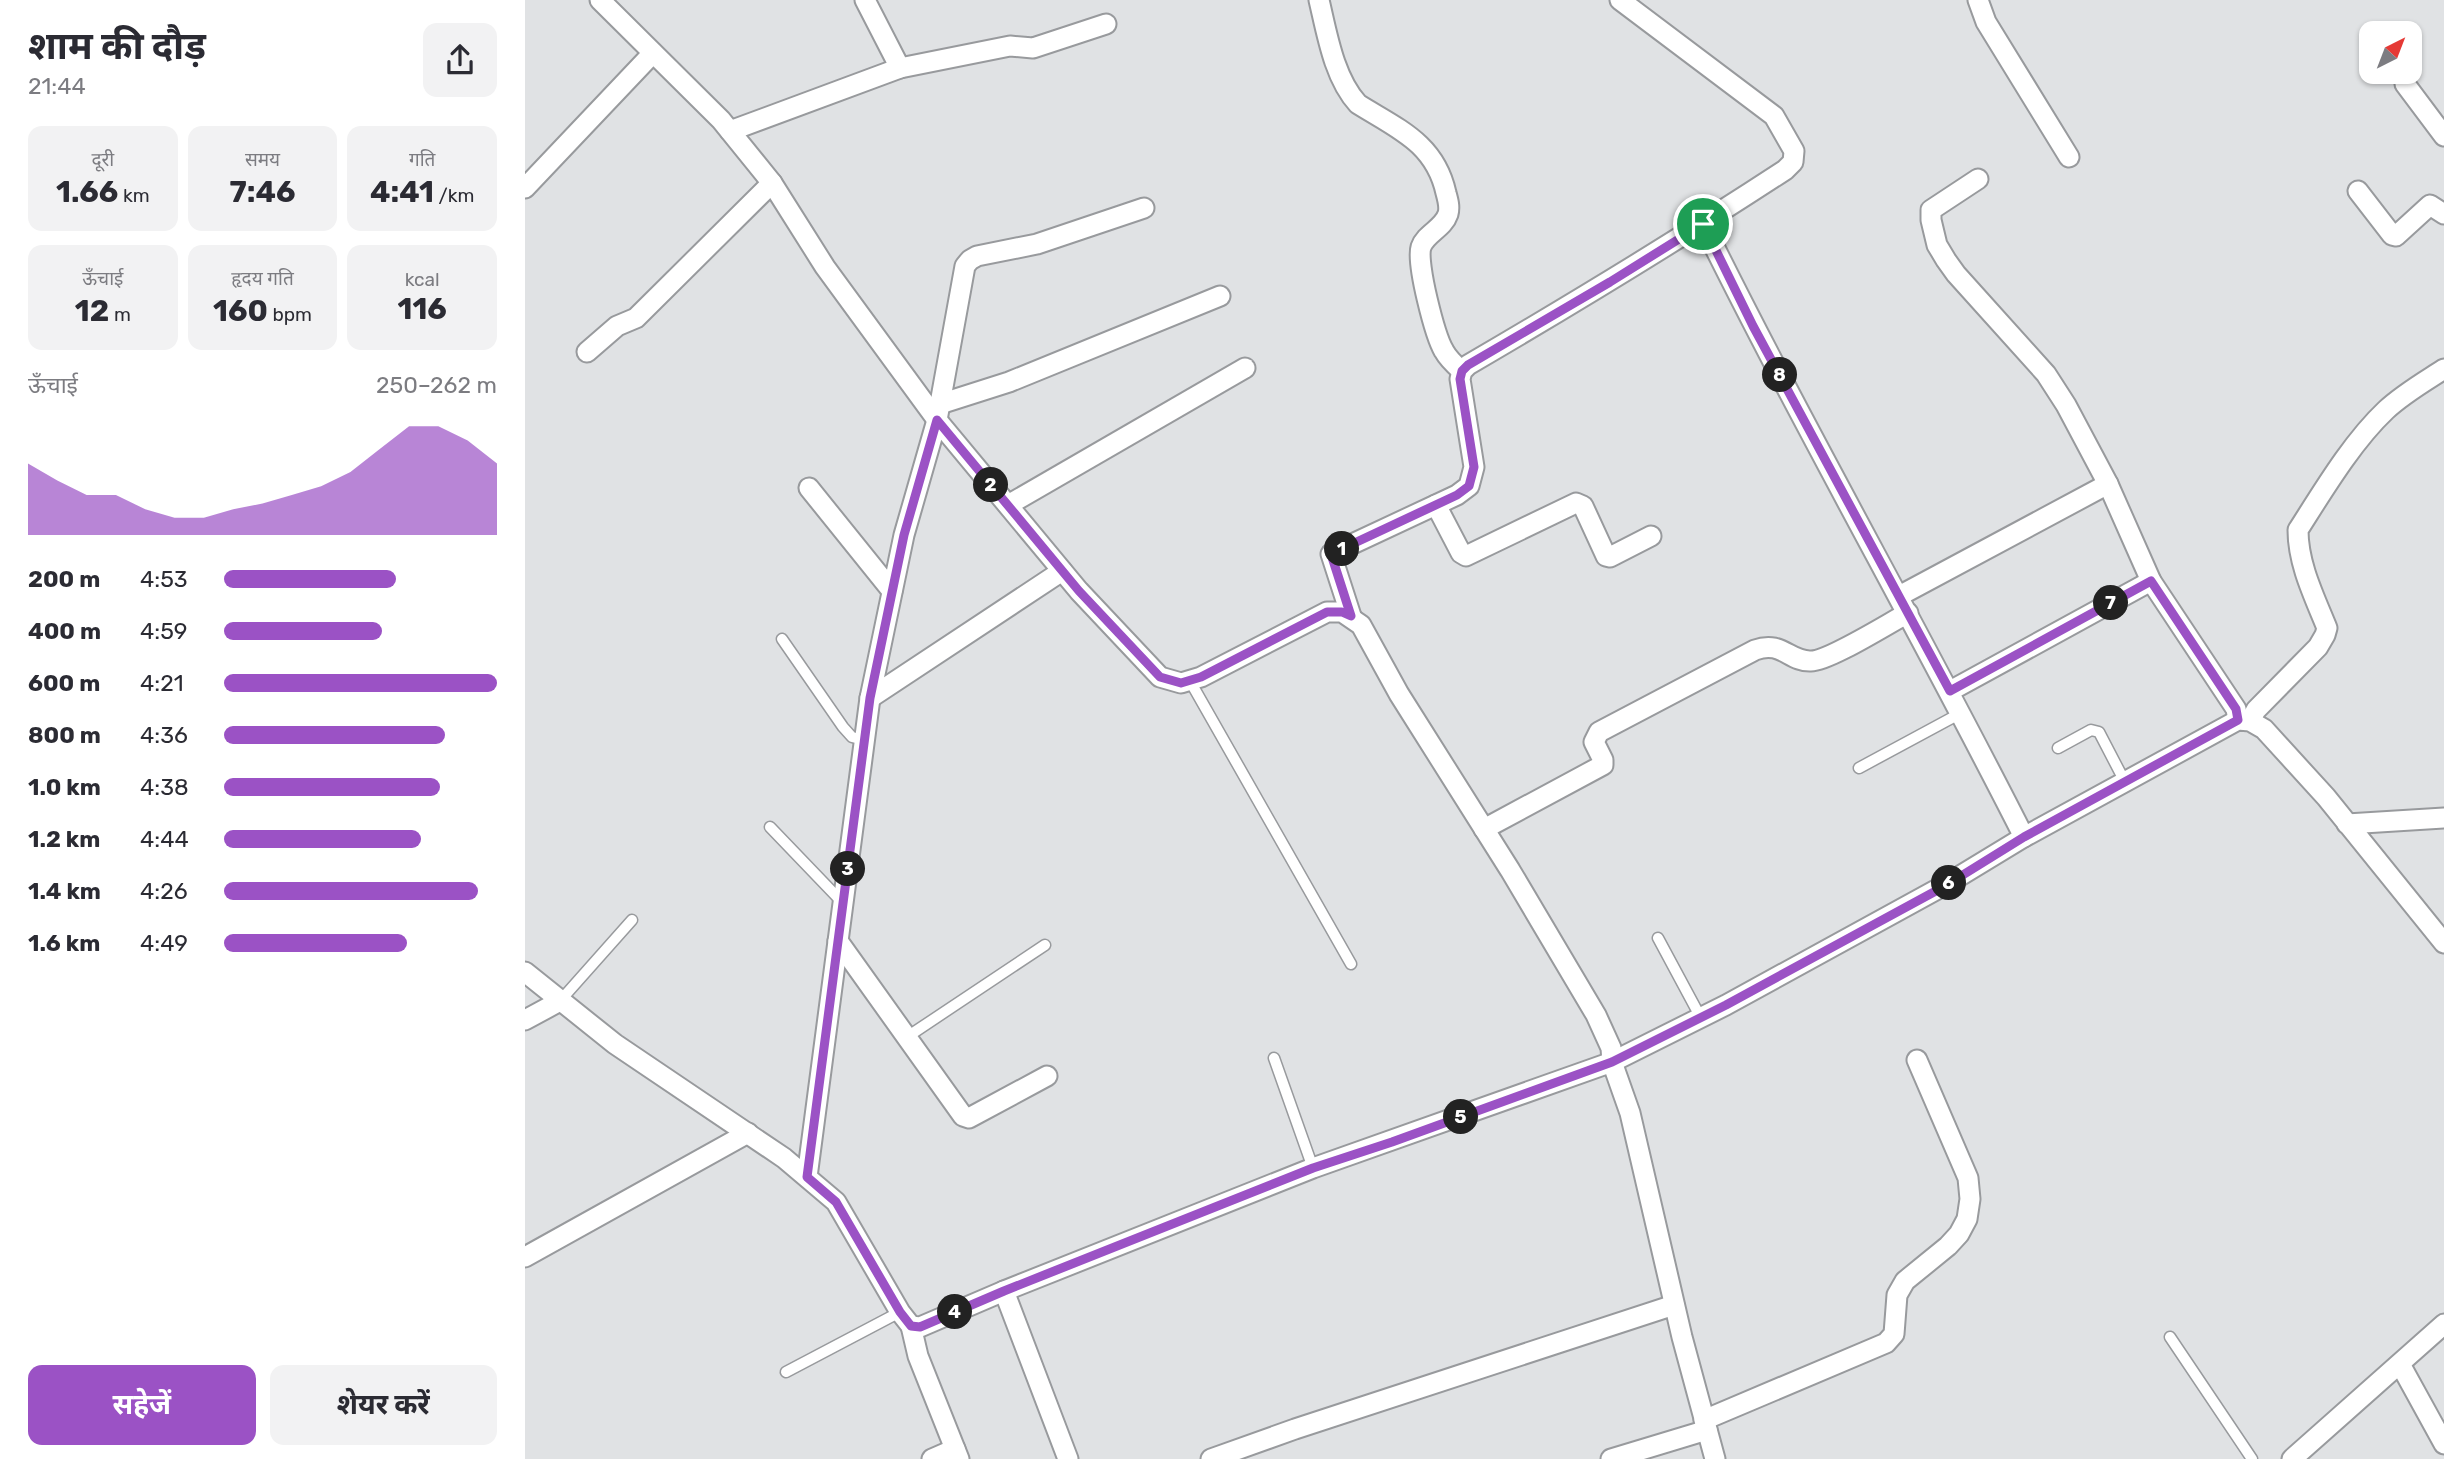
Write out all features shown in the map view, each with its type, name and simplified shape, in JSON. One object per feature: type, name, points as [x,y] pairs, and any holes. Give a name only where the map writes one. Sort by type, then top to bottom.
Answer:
[{"type":"street","points":[[600,0],[730,131],[772,183],[825,267],[1008,505],[1062,570],[1160,677],[1181,683],[1201,677],[1327,612],[1342,612],[1361,625],[1399,694],[1596,1015],[1611,1048],[1612,1062],[1630,1113],[1674,1305],[1714,1459]]},
{"type":"street","points":[[865,0],[900,68]]},
{"type":"street","points":[[1319,0],[1344,85],[1350,96],[1422,145],[1437,164],[1447,195],[1448,215],[1424,242],[1420,251],[1420,264],[1435,331],[1443,350],[1462,371]]},
{"type":"street","points":[[1351,616],[1331,554],[1457,495],[1469,486],[1474,467],[1460,379],[1462,371],[1703,224],[1793,162],[1794,151],[1774,116],[1620,0]]},
{"type":"street","points":[[1978,0],[1986,22],[2069,157]]},
{"type":"street","points":[[730,131],[900,68],[1010,47],[1033,48],[1106,24]]},
{"type":"street","points":[[525,188],[653,53]]},
{"type":"street","points":[[2406,84],[2444,136]]},
{"type":"street","points":[[1978,179],[1931,210],[1937,245],[1956,274],[2046,374],[2082,433],[2108,484],[2151,581],[2236,709],[2244,720],[2264,729],[2347,824],[2444,943]]},
{"type":"street","points":[[587,352],[617,326],[636,318],[772,183]]},
{"type":"street","points":[[2358,191],[2392,235],[2396,236],[2430,205],[2444,214]]},
{"type":"street","points":[[807,1177],[870,698],[904,535],[938,412],[963,274],[970,260],[977,256],[1037,244],[1144,208]]},
{"type":"street","points":[[1703,224],[1753,326],[1950,691],[2024,837]]},
{"type":"street","points":[[938,412],[1220,296]]},
{"type":"street","points":[[1008,505],[1245,368]]},
{"type":"street","points":[[906,1319],[920,1327],[1313,1168],[1612,1062],[1701,1018],[1945,886],[2024,837],[2244,720],[2318,647],[2326,635],[2326,628],[2301,562],[2298,530],[2356,444],[2384,412],[2444,369]]},
{"type":"street","points":[[1484,829],[1603,765],[1604,760],[1594,742],[1599,732],[1766,646],[1776,647],[1805,661],[1822,659],[1903,604],[2108,484]]},
{"type":"street","points":[[809,488],[892,591]]},
{"type":"street","points":[[1436,505],[1461,553],[1466,556],[1576,503],[1583,506],[1606,556],[1610,557],[1651,536]]},
{"type":"street","points":[[870,698],[1062,570]]},
{"type":"street","points":[[1950,691],[2151,581]]},
{"type":"street","points":[[2347,824],[2444,818]]},
{"type":"street","points":[[838,941],[966,1118],[1047,1076]]},
{"type":"street","points":[[525,972],[615,1044],[784,1158],[836,1202],[906,1319],[957,1454],[932,1459]]},
{"type":"street","points":[[525,1020],[560,1001]]},
{"type":"street","points":[[1611,1459],[1706,1425],[1886,1343],[1894,1334],[1897,1295],[1905,1281],[1959,1234],[1966,1219],[1970,1199],[1968,1178],[1917,1060]]},
{"type":"street","points":[[525,1256],[748,1133]]},
{"type":"street","points":[[1004,1291],[1068,1459]]},
{"type":"street","points":[[1211,1459],[1674,1305]]},
{"type":"street","points":[[2292,1459],[2444,1324]]},
{"type":"street","points":[[2400,1364],[2444,1444]]},
{"type":"lane","points":[[782,639],[842,727],[852,737],[864,740]]},
{"type":"lane","points":[[1190,681],[1351,964]]},
{"type":"lane","points":[[1859,768],[1961,712]]},
{"type":"lane","points":[[2059,748],[2091,730],[2099,732],[2125,782]]},
{"type":"lane","points":[[770,827],[843,903]]},
{"type":"lane","points":[[560,1001],[632,920]]},
{"type":"lane","points":[[1658,938],[1701,1018]]},
{"type":"lane","points":[[907,1037],[1045,945]]},
{"type":"lane","points":[[1274,1058],[1313,1168]]},
{"type":"lane","points":[[786,1372],[906,1319]]},
{"type":"lane","points":[[2171,1336],[2252,1459]]},
{"type":"route","points":[[1703,224],[1753,326],[1950,691],[2151,581],[2236,709],[2238,720],[2024,837],[1945,886],[1726,1005],[1612,1062],[1313,1168],[920,1327],[911,1326],[900,1312],[836,1202],[807,1177],[870,698],[904,535],[937,420],[1079,591],[1160,677],[1181,683],[1201,677],[1327,612],[1342,612],[1351,616],[1331,554],[1457,495],[1469,486],[1474,467],[1460,379],[1462,371],[1703,224]]}]
